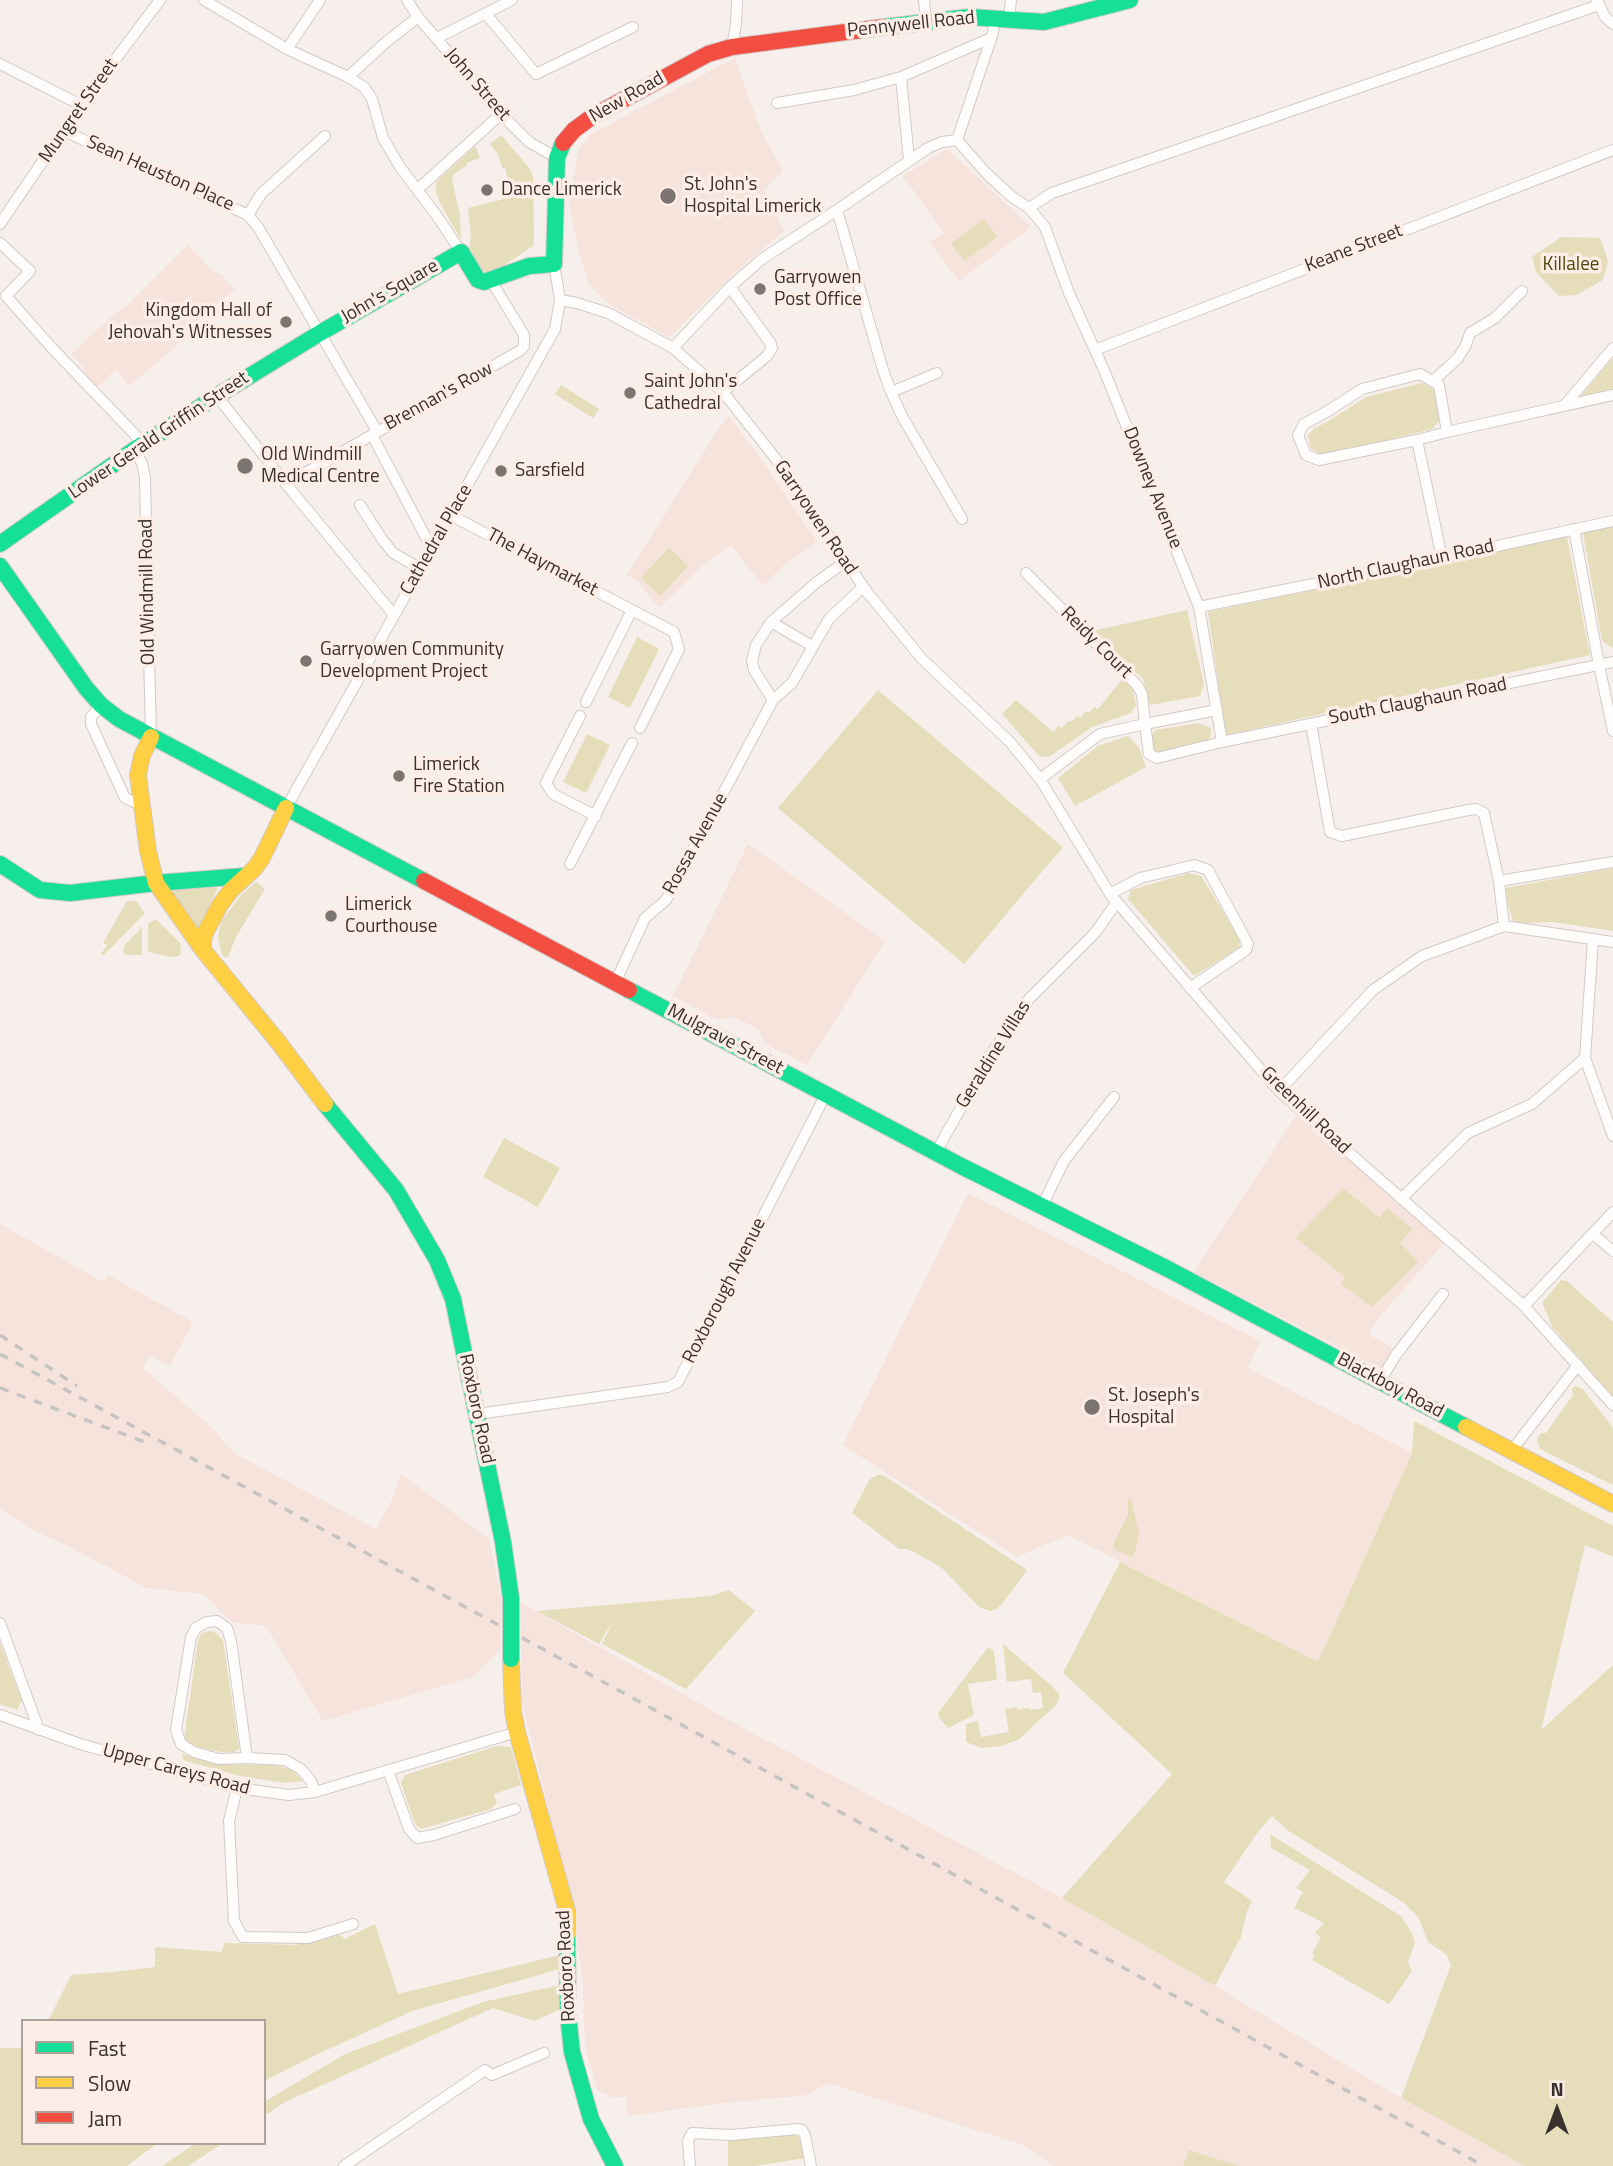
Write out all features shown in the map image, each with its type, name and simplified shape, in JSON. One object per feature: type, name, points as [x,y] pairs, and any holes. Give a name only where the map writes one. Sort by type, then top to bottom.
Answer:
[{"type":"main road","name":"Pennywell Road","points":[[732,47],[926,20],[970,17],[1044,22],[1130,0]]},
{"type":"main road","name":"New Road","points":[[557,158],[569,137],[593,116],[708,54],[732,47]]},
{"type":"main road","points":[[490,279],[529,265],[554,264],[557,158]]},
{"type":"main road","name":"John's Square","points":[[320,333],[461,252],[478,280],[484,282],[490,279]]},
{"type":"main road","name":"Lower Gerald Griffin Street","points":[[0,544],[139,447],[320,333]]},
{"type":"main road","name":"Mulgrave Street","points":[[0,566],[86,688],[101,705],[119,719],[936,1152],[1166,1268]]},
{"type":"main road","name":"Roxboro Road","points":[[150,737],[138,775],[148,851],[156,883],[202,950],[279,1043],[354,1141],[397,1190],[437,1260],[453,1298],[478,1414],[512,1598],[513,1711],[567,1911],[568,2014],[572,2052],[591,2119],[615,2166]]},
{"type":"main road","points":[[202,950],[206,931],[220,905],[262,858],[286,808]]},
{"type":"main road","points":[[0,864],[40,890],[70,893],[244,876]]},
{"type":"main road","name":"Blackboy Road","points":[[1166,1268],[1613,1504]]},
{"type":"street","name":"Mungret Street","points":[[0,224],[81,105],[160,0]]},
{"type":"street","name":"John's Square","points":[[204,0],[287,49],[348,77],[363,87],[372,99],[383,138],[400,167],[461,252]]},
{"type":"street","points":[[287,49],[320,0]]},
{"type":"street","name":"John Street","points":[[407,0],[418,17],[501,114],[529,142],[557,158]]},
{"type":"street","points":[[437,38],[512,0]]},
{"type":"street","points":[[732,47],[737,0]]},
{"type":"street","points":[[923,0],[926,20]]},
{"type":"street","points":[[673,348],[730,288],[762,259],[909,160],[942,142],[957,140],[991,38],[1011,0]]},
{"type":"street","points":[[1029,208],[1052,193],[1598,3],[1605,17],[1613,24]]},
{"type":"street","points":[[486,14],[536,74],[633,27]]},
{"type":"street","points":[[348,77],[418,17]]},
{"type":"street","points":[[777,103],[854,90],[901,77],[991,38]]},
{"type":"street","points":[[0,64],[81,105]]},
{"type":"street","points":[[901,77],[909,160]]},
{"type":"street","points":[[418,189],[501,114]]},
{"type":"street","name":"Sean Heuston Place","points":[[64,131],[248,215],[320,333],[432,549]]},
{"type":"street","points":[[248,215],[261,194],[325,136]]},
{"type":"street","name":"Downey Avenue","points":[[957,140],[986,173],[1012,197],[1029,208],[1045,228],[1069,293],[1104,370],[1199,607],[1222,742]]},
{"type":"street","name":"Keane Street","points":[[1095,350],[1613,149]]},
{"type":"street","points":[[837,211],[891,392],[903,418],[962,519]]},
{"type":"street","points":[[0,243],[30,271],[3,300],[52,348],[139,447]]},
{"type":"street","name":"Cathedral Place","points":[[286,808],[555,330],[560,300],[554,264]]},
{"type":"street","name":"Brennan's Row","points":[[286,484],[521,350],[524,346],[524,335],[490,279]]},
{"type":"street","points":[[723,392],[767,356],[772,348],[730,288]]},
{"type":"street","points":[[1433,382],[1458,358],[1470,333],[1495,318],[1522,291]]},
{"type":"street","name":"Garryowen Road","points":[[560,300],[608,313],[673,348],[723,392],[776,459],[863,587],[922,659],[1005,736],[1040,779]]},
{"type":"street","points":[[1564,407],[1613,348]]},
{"type":"street","points":[[891,392],[937,373]]},
{"type":"street","points":[[1447,432],[1439,384],[1420,374],[1362,389],[1304,424],[1298,436],[1306,455],[1319,460],[1417,440],[1613,395]]},
{"type":"street","points":[[217,396],[394,615]]},
{"type":"street","points":[[1417,440],[1442,558]]},
{"type":"street","name":"Old Windmill Road","points":[[139,447],[145,478],[150,737]]},
{"type":"street","points":[[360,505],[393,552],[421,569]]},
{"type":"street","name":"The Haymarket","points":[[452,516],[674,632],[679,649],[639,728]]},
{"type":"street","name":"North Claughaun Road","points":[[1199,607],[1613,521]]},
{"type":"street","points":[[1574,529],[1613,731]]},
{"type":"street","points":[[774,700],[754,670],[752,661],[757,645],[771,622],[845,562]]},
{"type":"street","name":"Reidy Court","points":[[1026,573],[1138,685],[1142,694],[1149,754],[1157,758],[1222,742]]},
{"type":"street","name":"Rossa Avenue","points":[[615,982],[645,918],[666,900],[774,700],[792,683],[829,619],[863,587]]},
{"type":"street","points":[[586,702],[632,610]]},
{"type":"street","points":[[771,622],[812,646]]},
{"type":"street","name":"South Claughaun Road","points":[[1222,742],[1613,662]]},
{"type":"street","points":[[101,705],[90,719],[91,724],[125,798],[141,805]]},
{"type":"street","points":[[1040,779],[1100,734],[1217,710]]},
{"type":"street","points":[[580,716],[546,783],[553,794],[596,816]]},
{"type":"street","points":[[1311,724],[1330,832],[1342,836],[1476,809],[1483,813],[1499,881],[1504,926]]},
{"type":"street","points":[[570,864],[632,743]]},
{"type":"street","name":"Greenhill Road","points":[[1040,779],[1114,898],[1279,1091],[1524,1307],[1613,1405]]},
{"type":"street","points":[[1499,881],[1613,862]]},
{"type":"street","points":[[1114,898],[1140,878],[1194,865],[1208,870],[1248,944],[1246,950],[1190,988]]},
{"type":"street","name":"Geraldine Villas","points":[[936,1152],[993,1051],[1029,999],[1095,933],[1114,898]]},
{"type":"street","points":[[1279,1091],[1373,990],[1422,957],[1504,926],[1613,942]]},
{"type":"street","points":[[1593,939],[1585,1058],[1613,1136]]},
{"type":"street","points":[[1401,1199],[1468,1133],[1532,1104],[1585,1058]]},
{"type":"street","name":"Roxborough Avenue","points":[[478,1414],[668,1387],[678,1382],[826,1094]]},
{"type":"street","points":[[1042,1206],[1064,1161],[1114,1097]]},
{"type":"street","points":[[1524,1307],[1613,1212]]},
{"type":"street","points":[[1593,1234],[1613,1251]]},
{"type":"street","points":[[1380,1381],[1396,1355],[1443,1294]]},
{"type":"street","points":[[1512,1450],[1578,1365]]},
{"type":"street","points":[[247,1758],[231,1641],[227,1628],[217,1621],[207,1622],[196,1628],[191,1637],[176,1730],[181,1744],[194,1752],[219,1759],[285,1760],[301,1769],[315,1791]]},
{"type":"street","points":[[0,1623],[39,1730]]},
{"type":"street","name":"Upper Careys Road","points":[[0,1715],[80,1744],[237,1788],[289,1795],[315,1791],[517,1731]]},
{"type":"street","points":[[388,1770],[409,1829],[417,1838],[515,1809]]},
{"type":"street","points":[[237,1788],[229,1821],[233,1921],[243,1937],[308,1938],[353,1924]]},
{"type":"street","points":[[344,2166],[485,2070],[492,2075],[544,2053]]},
{"type":"street","points":[[690,2166],[688,2141],[692,2133],[731,2135],[797,2129],[806,2135],[811,2166]]},
{"type":"shaded area","name":"St. John's Hospital Limerick","points":[[735,58],[761,131],[783,171],[764,190],[784,231],[739,269],[669,337],[610,305],[589,285],[577,244],[569,201],[579,149],[591,134]]},
{"type":"shaded area","points":[[947,149],[1031,227],[959,281],[929,242],[944,233],[903,176]]},
{"type":"shaded area","points":[[188,245],[235,289],[198,321],[192,333],[129,386],[116,369],[97,388],[71,354],[130,303]]},
{"type":"shaded area","points":[[729,416],[817,542],[786,563],[763,586],[731,545],[703,565],[659,608],[637,581],[627,575]]},
{"type":"shaded area","points":[[748,844],[885,941],[807,1065],[766,1044],[757,1028],[734,1017],[718,1020],[673,996]]},
{"type":"shaded area","points":[[1304,1103],[1445,1242],[1381,1315],[1368,1334],[1396,1350],[1381,1369],[1194,1272]]},
{"type":"shaded area","name":"St. Joseph's Hospital","points":[[968,1193],[1260,1341],[1248,1368],[1412,1453],[1318,1662],[1068,1535],[1017,1557],[843,1445]]},
{"type":"shaded area","points":[[0,1224],[94,1277],[104,1282],[108,1275],[193,1322],[170,1366],[150,1355],[143,1368],[210,1426],[234,1453],[376,1529],[392,1500],[401,1474],[489,1539],[502,1600],[500,1650],[472,1677],[323,1721],[266,1626],[232,1622],[204,1594],[147,1588],[37,1532],[0,1509]]},
{"type":"shaded area","points":[[520,1602],[732,1722],[1062,1898],[1401,2098],[1525,2166],[1239,2166],[1189,2150],[1183,2166],[1054,2166],[1023,2145],[828,2083],[808,2095],[628,2116],[626,2097],[612,2097],[598,2091],[585,2047],[583,1984],[573,1907],[522,1703]]},
{"type":"green space","points":[[501,135],[533,176],[534,240],[533,246],[494,272],[488,272],[478,267],[469,249],[471,235],[468,208],[512,197],[505,168],[502,168],[498,154],[490,144]]},
{"type":"green space","points":[[475,146],[480,158],[467,163],[454,174],[452,180],[460,215],[461,240],[440,203],[436,182]]},
{"type":"green space","points":[[984,219],[997,237],[964,261],[951,244]]},
{"type":"green space","name":"Killalee","points":[[1561,237],[1600,238],[1608,261],[1603,280],[1576,295],[1559,296],[1536,272],[1532,257]]},
{"type":"green space","points":[[1613,358],[1613,389],[1580,397]]},
{"type":"green space","points":[[1422,383],[1434,389],[1439,421],[1432,429],[1324,456],[1311,449],[1308,435],[1315,428],[1366,397]]},
{"type":"green space","points":[[561,385],[599,409],[593,418],[555,394]]},
{"type":"green space","points":[[1613,527],[1613,648],[1602,641],[1583,533]]},
{"type":"green space","points":[[1567,537],[1590,655],[1226,735],[1208,612]]},
{"type":"green space","points":[[669,548],[688,566],[660,596],[641,578]]},
{"type":"green space","points":[[1187,610],[1204,684],[1200,696],[1150,705],[1146,698],[1144,680],[1092,631]]},
{"type":"green space","points":[[637,637],[659,649],[630,708],[608,697]]},
{"type":"green space","points":[[1123,678],[1133,690],[1136,706],[1131,713],[1092,727],[1049,757],[1039,756],[1002,714],[1016,700],[1053,732],[1077,716],[1080,718],[1086,711],[1089,713],[1094,707],[1098,709]]},
{"type":"green space","points":[[878,690],[1063,847],[964,964],[778,808]]},
{"type":"green space","points":[[1198,723],[1211,728],[1211,736],[1205,743],[1160,754],[1153,750],[1151,737],[1155,730]]},
{"type":"green space","points":[[587,734],[610,745],[586,793],[563,782]]},
{"type":"green space","points":[[1128,736],[1139,748],[1146,767],[1075,806],[1058,778],[1098,746]]},
{"type":"green space","points":[[1613,868],[1613,931],[1553,922],[1513,921],[1505,895],[1506,888]]},
{"type":"green space","points":[[1189,873],[1201,876],[1240,939],[1239,948],[1194,976],[1128,899],[1131,890]]},
{"type":"green space","points":[[256,882],[265,889],[226,958],[222,955],[218,937],[221,922],[242,894]]},
{"type":"green space","points":[[216,886],[217,890],[200,926],[196,928],[172,893],[175,890]]},
{"type":"green space","points":[[127,901],[136,901],[145,913],[104,955],[101,954],[107,945],[103,943]]},
{"type":"green space","points":[[156,919],[180,943],[179,956],[148,952],[148,924]]},
{"type":"green space","points":[[142,927],[142,955],[125,955],[124,946]]},
{"type":"green space","points":[[504,1138],[560,1168],[538,1207],[483,1177]]},
{"type":"green space","points":[[1343,1188],[1380,1218],[1387,1208],[1412,1229],[1400,1243],[1418,1262],[1372,1307],[1341,1284],[1345,1277],[1296,1238]]},
{"type":"green space","points":[[1561,1280],[1567,1281],[1613,1322],[1613,1397],[1553,1328],[1542,1303]]},
{"type":"green space","points":[[1576,1386],[1583,1389],[1613,1428],[1613,1485],[1540,1449],[1537,1439],[1541,1433],[1546,1433],[1573,1395],[1572,1388]]},
{"type":"green space","points":[[1414,1421],[1613,1526],[1613,1557],[1585,1545],[1541,1730],[1613,1665],[1613,2166],[1525,2166],[1401,2098],[1451,1965],[1446,1954],[1428,1942],[1419,1918],[1403,1902],[1290,1832],[1272,1816],[1257,1833],[1224,1882],[1252,1901],[1241,1937],[1215,1986],[1062,1898],[1172,1774],[1063,1673],[1120,1562],[1318,1662],[1412,1453]]},
{"type":"green space","points":[[883,1475],[1027,1570],[1002,1604],[990,1611],[979,1607],[941,1567],[908,1549],[899,1549],[852,1513],[870,1479]]},
{"type":"green space","points":[[1131,1499],[1139,1534],[1132,1557],[1115,1550],[1113,1544],[1128,1515],[1128,1500]]},
{"type":"green space","points":[[729,1590],[755,1611],[686,1689],[602,1644],[614,1619],[599,1644],[537,1611],[711,1596]]},
{"type":"green space","points":[[213,1631],[223,1640],[239,1749],[234,1752],[189,1745],[184,1738],[198,1640],[202,1633]]},
{"type":"green space","points":[[0,1643],[22,1701],[17,1710],[0,1704]]},
{"type":"green space","points":[[1003,1644],[1053,1687],[1059,1698],[1056,1705],[1018,1740],[1001,1746],[981,1748],[966,1742],[966,1724],[978,1721],[981,1737],[1009,1732],[1005,1709],[1043,1708],[1041,1692],[1033,1693],[1031,1679],[1007,1682]]},
{"type":"green space","points":[[988,1647],[994,1651],[997,1680],[968,1684],[974,1715],[948,1728],[938,1713]]},
{"type":"green space","points":[[497,1746],[511,1747],[521,1785],[494,1794],[497,1803],[491,1809],[421,1829],[415,1824],[401,1783],[405,1775]]},
{"type":"green space","points":[[182,1754],[217,1764],[275,1765],[292,1770],[303,1781],[286,1783],[239,1776],[183,1760]]},
{"type":"green space","points":[[1270,1834],[1401,1916],[1415,1942],[1408,1962],[1412,1971],[1389,2004],[1312,1960],[1315,1955],[1312,1954],[1321,1937],[1315,1933],[1324,1923],[1294,1908],[1303,1892],[1296,1888],[1310,1870],[1271,1848]]},
{"type":"green space","points":[[375,1924],[398,1994],[560,1955],[560,1969],[412,2011],[266,2080],[266,2019],[49,2019],[71,1975],[155,1967],[155,1947],[221,1952],[225,1943],[296,1945],[338,1934],[345,1939]]},
{"type":"green space","points":[[560,1985],[561,2009],[534,2021],[493,2008],[285,2102],[266,2115],[266,2101],[345,2054],[483,2002]]},
{"type":"green space","points":[[0,2048],[21,2048],[21,2145],[155,2145],[127,2166],[0,2166]]},
{"type":"green space","points":[[793,2134],[800,2138],[805,2158],[755,2166],[728,2166],[728,2140]]},
{"type":"green space","points":[[193,2145],[220,2145],[188,2166],[162,2166]]},
{"type":"green space","points":[[1189,2150],[1239,2166],[1183,2166]]},
{"type":"railway","points":[[0,1335],[77,1386]]},
{"type":"railway","points":[[0,1354],[1484,2166]]},
{"type":"railway","points":[[0,1388],[150,1444]]},
{"type":"traffic: fast","points":[[884,27],[970,17],[1044,22],[1130,0]]},
{"type":"traffic: fast","points":[[0,544],[134,450],[217,396],[461,252],[478,280],[484,282],[529,266],[554,264],[557,158],[563,143]]},
{"type":"traffic: fast","points":[[0,566],[86,688],[101,705],[119,719],[424,881]]},
{"type":"traffic: fast","points":[[0,864],[40,890],[70,893],[244,876]]},
{"type":"traffic: fast","points":[[629,990],[963,1167],[1166,1268],[1466,1427]]},
{"type":"traffic: fast","points":[[325,1104],[396,1190],[437,1260],[453,1299],[503,1542],[511,1617]]},
{"type":"traffic: fast","points":[[511,1617],[511,1659]]},
{"type":"traffic: fast","points":[[567,1935],[568,2014],[572,2052],[591,2119],[615,2166]]},
{"type":"traffic: slow","points":[[151,737],[142,756],[138,775],[148,851],[156,883],[203,950],[325,1104]]},
{"type":"traffic: slow","points":[[203,950],[206,931],[220,905],[262,858],[286,808]]},
{"type":"traffic: slow","points":[[1466,1427],[1613,1504]]},
{"type":"traffic: slow","points":[[511,1659],[513,1711],[517,1732],[567,1911],[567,1935]]},
{"type":"traffic: jam","points":[[563,143],[574,130],[593,116],[708,54],[732,47],[884,27]]},
{"type":"traffic: jam","points":[[424,881],[629,990]]},
{"type":"place","name":"Dance Limerick","points":[[487,190]]},
{"type":"place","name":"St. John's Hospital Limerick","points":[[668,196]]},
{"type":"place","name":"Garryowen Post Office","points":[[760,289]]},
{"type":"place","name":"Kingdom Hall of Jehovah's Witnesses","points":[[286,322]]},
{"type":"place","name":"Saint John's Cathedral","points":[[630,393]]},
{"type":"place","name":"Old Windmill Medical Centre","points":[[245,466]]},
{"type":"place","name":"Sarsfield","points":[[501,471]]},
{"type":"place","name":"Garryowen Community Development Project","points":[[306,661]]},
{"type":"place","name":"Limerick Fire Station","points":[[399,776]]},
{"type":"place","name":"Limerick Courthouse","points":[[331,916]]},
{"type":"place","name":"St. Joseph's Hospital","points":[[1092,1407]]}]
